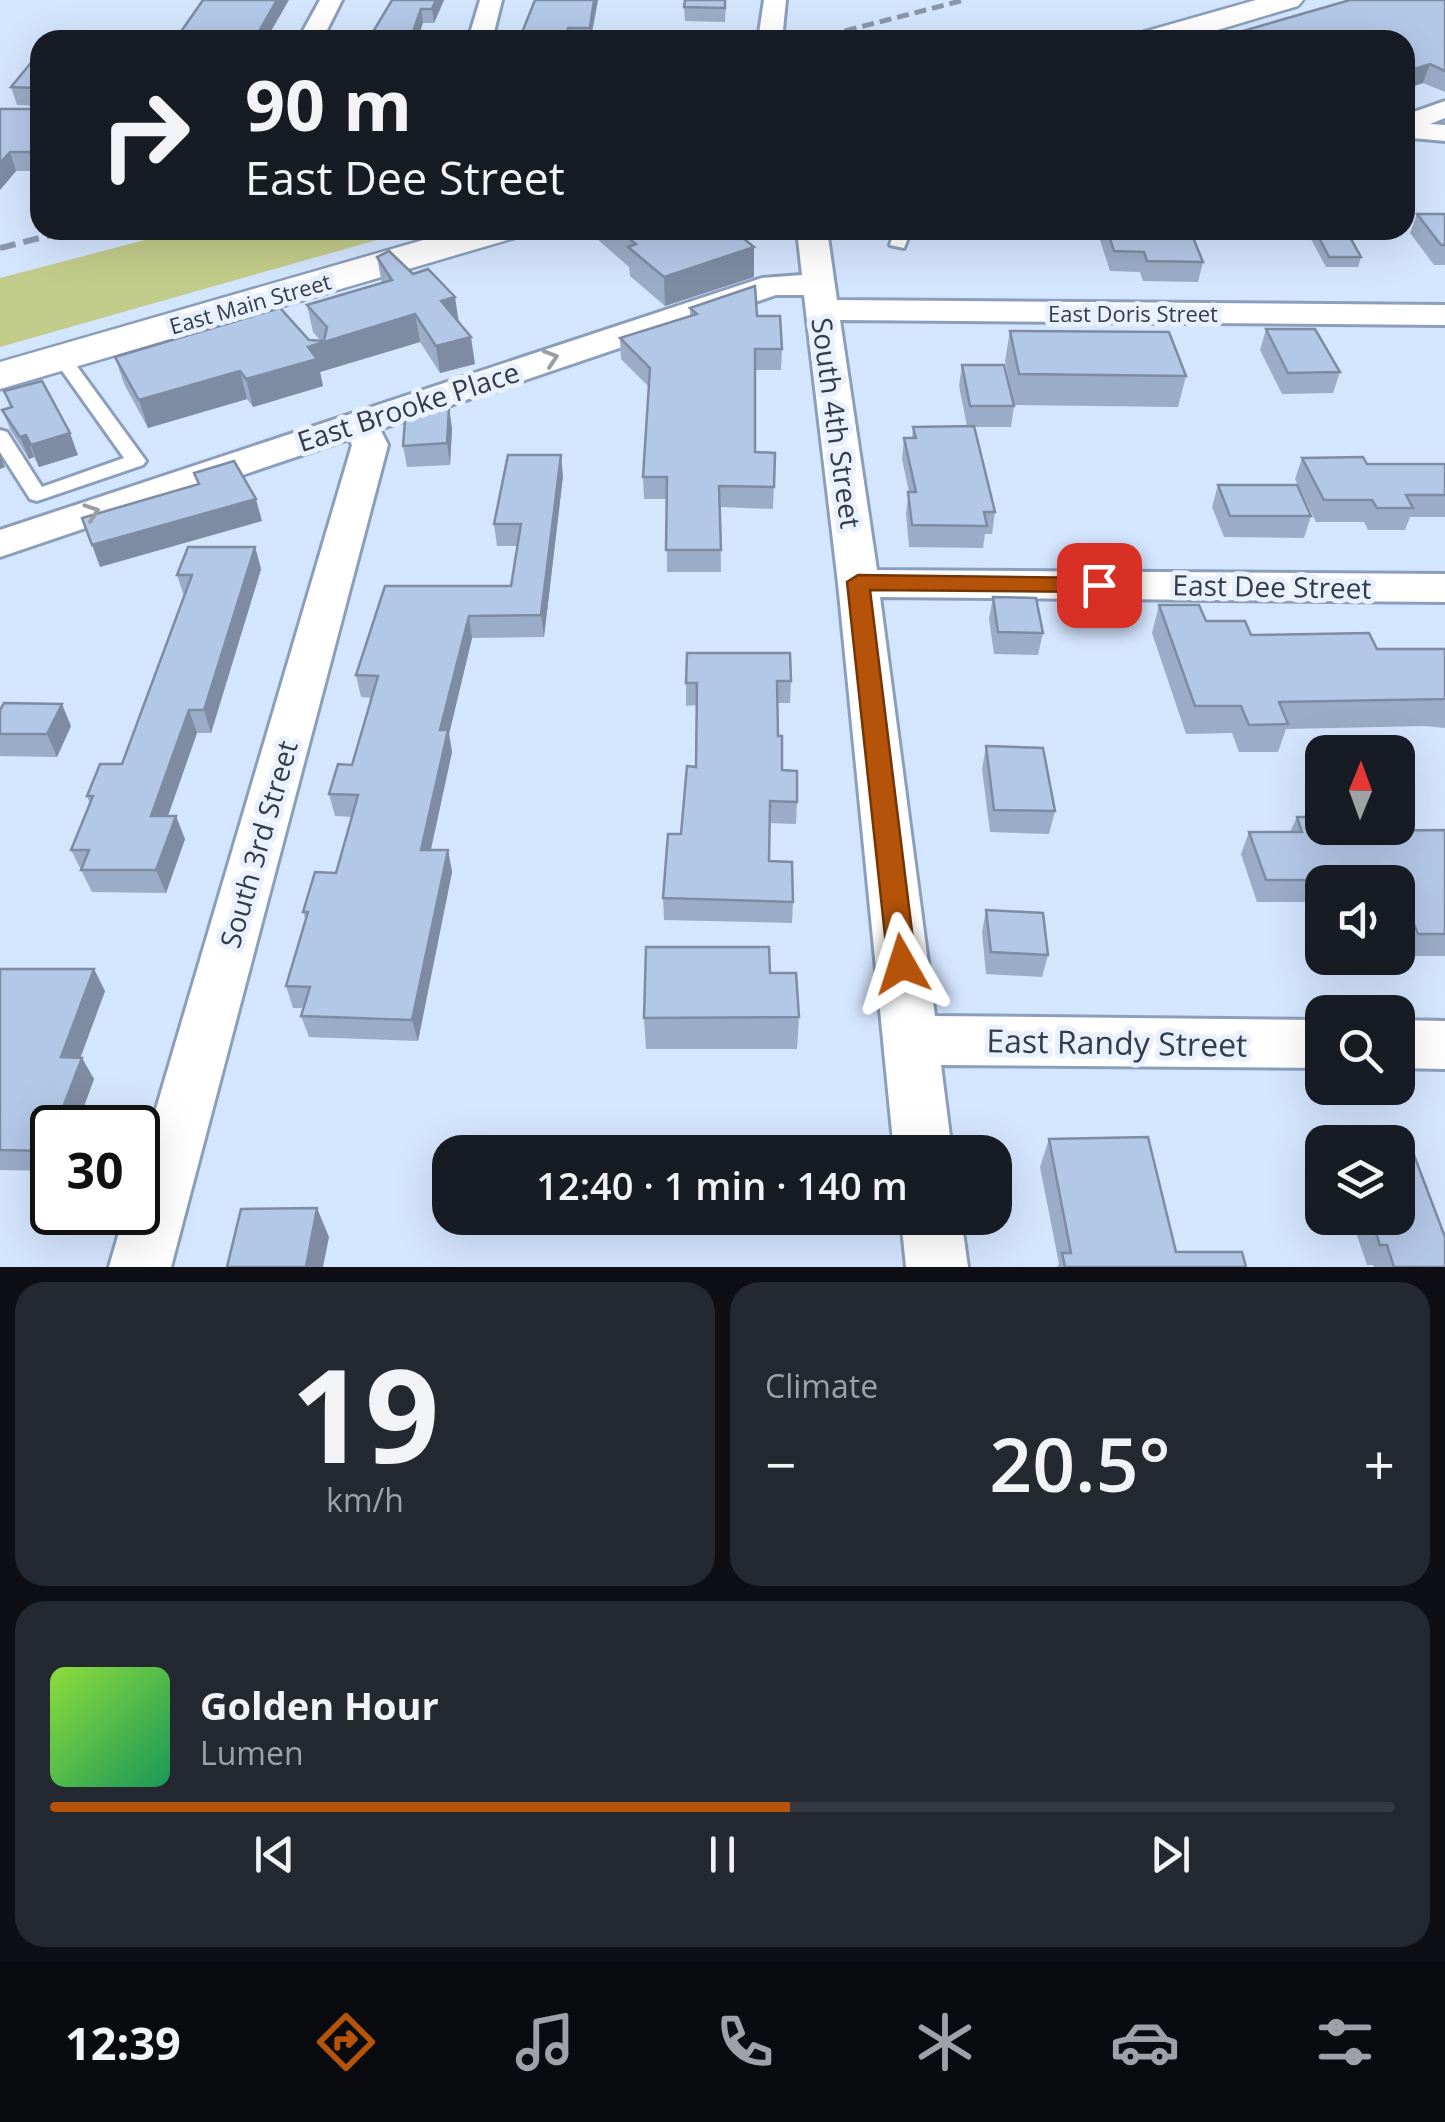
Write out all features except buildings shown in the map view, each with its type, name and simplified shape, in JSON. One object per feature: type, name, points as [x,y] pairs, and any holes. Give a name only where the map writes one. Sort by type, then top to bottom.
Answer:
[{"type":"main road","points":[[1185,30],[1288,0]]},
{"type":"main road","name":"East Main Street","points":[[0,376],[274,303],[469,240]]},
{"type":"street","points":[[315,30],[330,0]]},
{"type":"street","points":[[483,30],[491,0]]},
{"type":"street","points":[[772,30],[776,0]]},
{"type":"street","points":[[1415,120],[1445,109]]},
{"type":"street","name":"South 4th Street","points":[[813,240],[858,582],[922,1135]]},
{"type":"street","name":"East Brooke Place","points":[[0,544],[773,285],[820,298]]},
{"type":"street","name":"East Doris Street","points":[[820,298],[1445,315]]},
{"type":"street","name":"South 3rd Street","points":[[140,1267],[370,444],[358,422]]},
{"type":"street","name":"East Dee Street","points":[[858,582],[1445,588]]},
{"type":"street","name":"East Randy Street","points":[[910,1040],[1305,1044]]},
{"type":"street","points":[[1415,1044],[1445,1045]]},
{"type":"street","points":[[933,1235],[936,1267]]},
{"type":"lane","points":[[0,436],[37,494],[136,461],[62,358]]},
{"type":"green space","points":[[145,240],[377,240],[0,347],[0,278]]},
{"type":"railway","points":[[848,30],[964,0]]},
{"type":"railway","points":[[0,248],[32,240]]},
{"type":"route","points":[[902,964],[858,582],[1099,585]]}]
